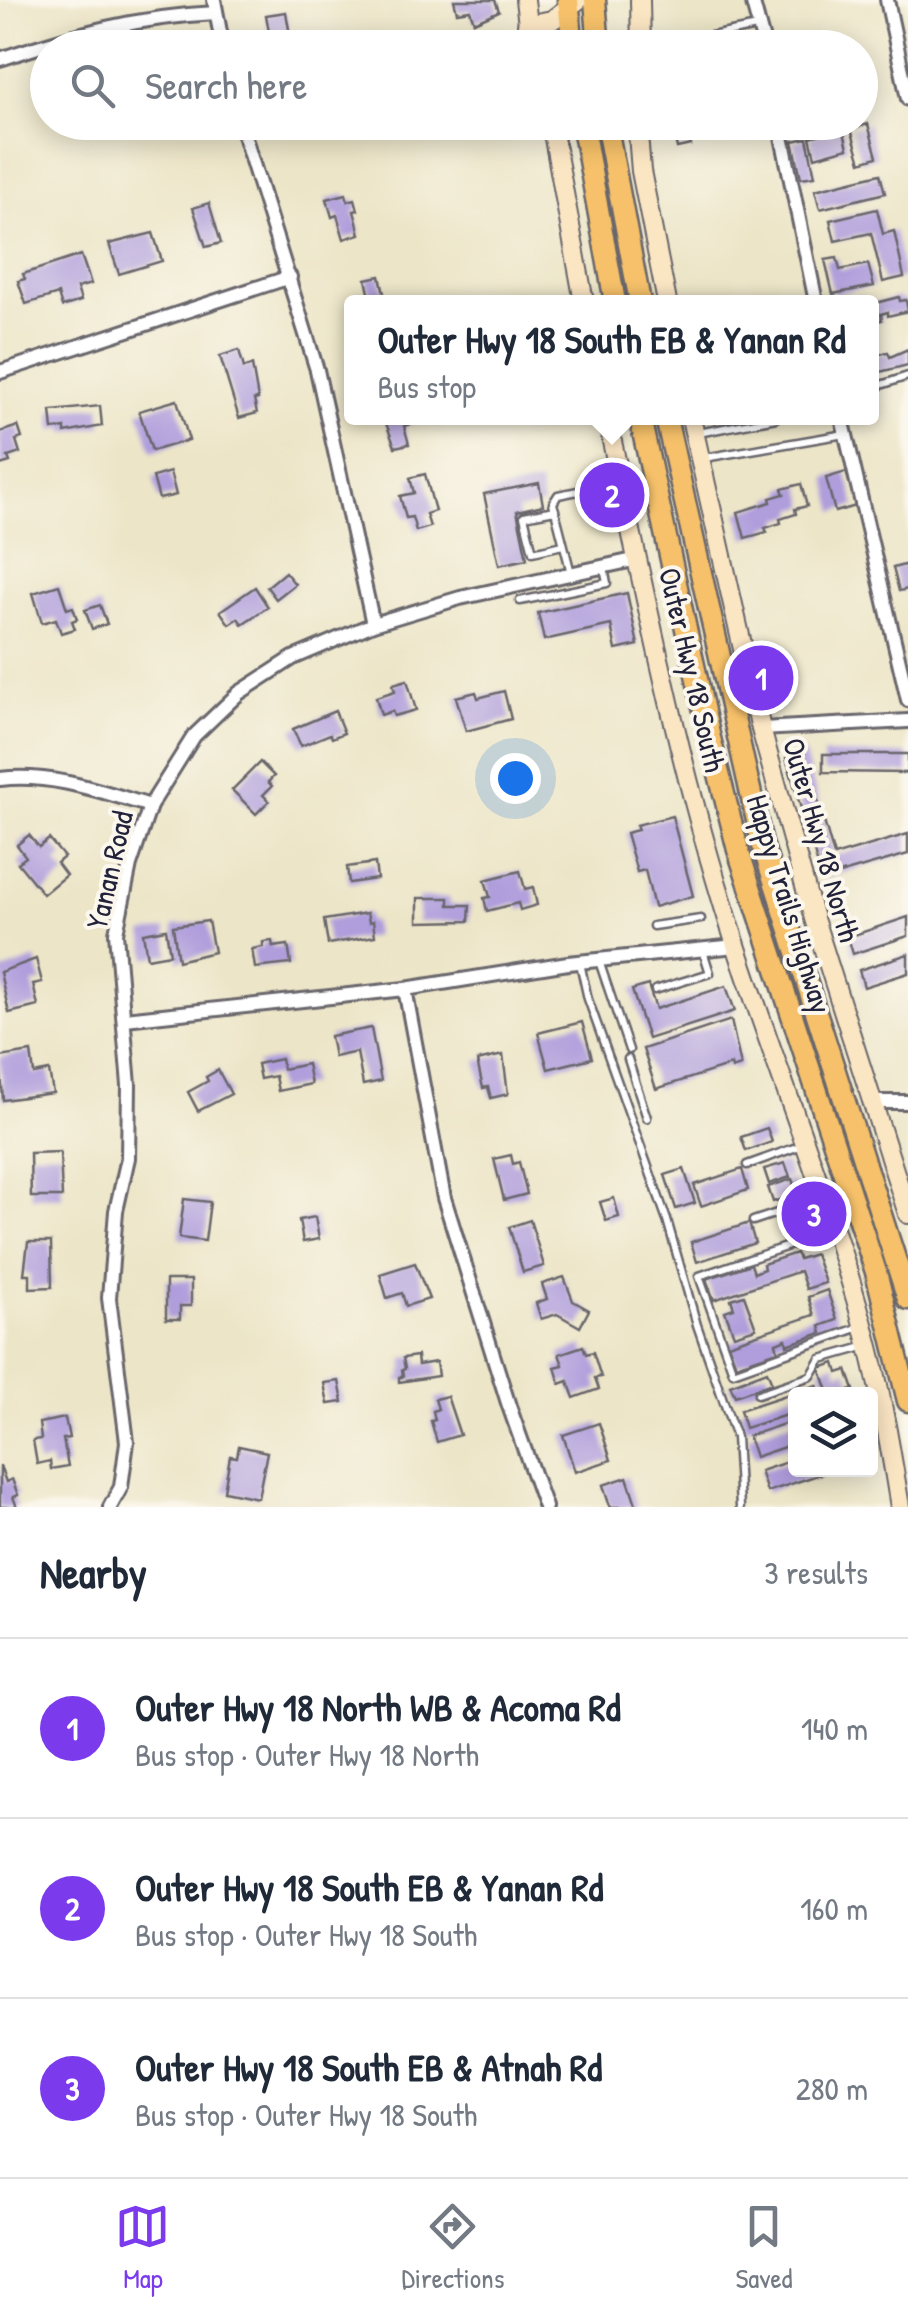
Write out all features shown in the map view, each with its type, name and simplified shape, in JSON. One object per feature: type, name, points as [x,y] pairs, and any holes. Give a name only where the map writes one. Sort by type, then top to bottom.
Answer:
[{"type":"main road","points":[[595,0],[597,30]]},
{"type":"main road","points":[[572,2],[573,30]]},
{"type":"main road","points":[[585,140],[614,295]]},
{"type":"main road","points":[[609,140],[639,295]]},
{"type":"main road","name":"Happy Trails Highway","points":[[642,425],[708,734],[738,850],[876,1272],[908,1401]]},
{"type":"main road","name":"Happy Trails Highway","points":[[668,425],[762,843],[908,1298]]},
{"type":"street","points":[[525,0],[528,30]]},
{"type":"street","points":[[640,0],[641,30]]},
{"type":"street","points":[[752,0],[760,30]]},
{"type":"street","points":[[888,0],[908,99]]},
{"type":"street","points":[[527,25],[552,20],[572,2]]},
{"type":"street","points":[[90,30],[215,7]]},
{"type":"street","points":[[0,59],[30,49]]},
{"type":"street","points":[[246,140],[317,370],[373,624]]},
{"type":"street","points":[[554,140],[583,295]]},
{"type":"street","points":[[638,140],[666,295]]},
{"type":"street","points":[[782,140],[815,295]]},
{"type":"street","points":[[0,372],[290,277]]},
{"type":"street","name":"Outer Hwy 18 South","points":[[609,425],[699,819],[736,946],[824,1197],[863,1326],[900,1507]]},
{"type":"street","points":[[844,425],[908,700]]},
{"type":"street","name":"Outer Hwy 18 North","points":[[692,426],[760,729],[815,922],[908,1214]]},
{"type":"street","name":"Yanan Road","points":[[110,1507],[121,1487],[127,1442],[110,1298],[116,1211],[128,1158],[129,1092],[116,934],[130,866],[150,806],[194,736],[239,694],[292,658],[373,624],[460,598],[638,560]]},
{"type":"street","points":[[760,729],[908,722]]},
{"type":"street","points":[[0,780],[28,776],[58,781],[150,806]]},
{"type":"street","points":[[125,1019],[405,989],[580,962],[736,946]]},
{"type":"street","points":[[405,989],[444,1198],[509,1406],[546,1507]]},
{"type":"street","points":[[873,1102],[908,1102]]},
{"type":"lane","points":[[739,30],[759,26]]},
{"type":"lane","points":[[879,386],[908,376]]},
{"type":"lane","points":[[700,458],[846,434]]},
{"type":"lane","points":[[571,574],[553,503],[558,495],[621,482]]},
{"type":"lane","points":[[555,510],[524,516],[533,552],[564,545]]},
{"type":"lane","points":[[520,600],[607,583],[604,567]]},
{"type":"lane","points":[[653,926],[700,919]]},
{"type":"lane","points":[[655,990],[710,973],[702,950]]},
{"type":"lane","points":[[598,960],[629,1050]]},
{"type":"lane","points":[[580,962],[588,999],[666,1220],[736,1437],[740,1507]]},
{"type":"lane","points":[[628,1059],[646,1118]]},
{"type":"lane","points":[[746,1165],[806,1144]]},
{"type":"lane","points":[[753,1221],[824,1197]]},
{"type":"lane","points":[[835,1231],[699,1276],[732,1372],[863,1326]]},
{"type":"lane","points":[[758,1394],[811,1376],[821,1359],[868,1346]]},
{"type":"building","points":[[454,0],[495,0],[499,11],[474,22],[470,10],[457,12]]},
{"type":"building","points":[[286,12],[289,30],[269,30],[266,15]]},
{"type":"building","points":[[675,140],[690,140],[691,145],[677,148]]},
{"type":"building","points":[[807,140],[815,176],[801,178],[793,141]]},
{"type":"building","points":[[811,140],[846,140],[848,148],[815,157]]},
{"type":"building","points":[[854,140],[872,140],[877,157],[861,162]]},
{"type":"building","points":[[880,174],[885,193],[820,209],[815,190]]},
{"type":"building","points":[[346,194],[348,201],[355,199],[360,234],[344,239],[327,199]]},
{"type":"building","points":[[209,203],[221,243],[206,247],[193,208]]},
{"type":"building","points":[[877,209],[883,234],[894,231],[904,277],[883,282],[871,233],[835,241],[830,220]]},
{"type":"building","points":[[153,233],[162,261],[119,274],[109,244]]},
{"type":"building","points":[[81,255],[91,284],[77,288],[81,301],[62,307],[58,294],[26,304],[18,281],[25,279],[23,274]]},
{"type":"building","points":[[837,258],[840,270],[868,264],[874,286],[833,294],[825,260]]},
{"type":"building","points":[[380,276],[384,295],[369,295],[366,279]]},
{"type":"building","points":[[899,297],[900,301],[906,300],[908,311],[881,314],[879,321],[879,302]]},
{"type":"building","points":[[908,349],[908,365],[879,372],[879,354],[888,352],[890,357]]},
{"type":"building","points":[[239,350],[244,368],[252,365],[258,399],[254,400],[257,413],[239,418],[220,356]]},
{"type":"building","points":[[177,400],[189,440],[152,451],[139,411]]},
{"type":"building","points":[[100,406],[102,426],[65,433],[65,428],[53,430],[51,411]]},
{"type":"building","points":[[387,425],[407,425],[404,426],[409,444],[395,447]]},
{"type":"building","points":[[18,426],[22,438],[16,440],[20,453],[0,465],[0,432]]},
{"type":"building","points":[[170,472],[176,495],[159,499],[153,477]]},
{"type":"building","points":[[846,472],[856,506],[835,512],[826,478]]},
{"type":"building","points":[[425,474],[435,511],[426,514],[430,527],[416,531],[412,517],[406,518],[400,496],[414,493],[410,478]]},
{"type":"building","points":[[539,483],[543,505],[517,511],[527,559],[499,565],[484,494]]},
{"type":"building","points":[[801,484],[807,506],[765,528],[767,532],[745,538],[738,512],[771,502],[770,498],[784,494],[782,489]]},
{"type":"building","points":[[908,564],[908,589],[899,591],[893,568]]},
{"type":"building","points":[[285,572],[295,584],[276,599],[267,587]]},
{"type":"building","points":[[59,585],[67,609],[73,607],[77,619],[72,621],[75,629],[61,633],[56,619],[42,623],[33,593]]},
{"type":"building","points":[[255,587],[268,607],[242,624],[238,618],[229,624],[220,611]]},
{"type":"building","points":[[627,593],[638,645],[616,650],[611,625],[544,640],[538,613]]},
{"type":"building","points":[[100,605],[107,624],[92,629],[85,610]]},
{"type":"building","points":[[407,680],[416,710],[381,715],[376,697],[395,691],[393,684]]},
{"type":"building","points":[[504,691],[511,719],[466,731],[456,697],[476,692],[478,698]]},
{"type":"building","points":[[335,711],[344,733],[332,738],[330,734],[301,746],[293,729]]},
{"type":"building","points":[[804,752],[834,856],[908,834],[908,854],[822,879],[786,758]]},
{"type":"building","points":[[823,754],[908,754],[908,773],[823,772]]},
{"type":"building","points":[[260,762],[274,776],[268,782],[272,786],[263,795],[269,801],[256,814],[232,790]]},
{"type":"building","points":[[672,816],[693,896],[654,907],[645,870],[637,872],[626,833],[638,830],[636,825]]},
{"type":"building","points":[[29,835],[39,847],[49,839],[64,857],[57,863],[66,875],[43,894],[18,863],[26,857],[17,845]]},
{"type":"building","points":[[375,863],[377,879],[349,883],[347,867]]},
{"type":"building","points":[[520,871],[525,889],[533,887],[537,905],[520,910],[518,903],[487,911],[484,898],[490,897],[485,880]]},
{"type":"building","points":[[418,898],[449,898],[449,905],[470,905],[469,921],[418,922]]},
{"type":"building","points":[[367,913],[369,922],[373,921],[375,936],[328,944],[324,920]]},
{"type":"building","points":[[908,917],[908,936],[853,954],[848,937]]},
{"type":"building","points":[[208,921],[214,952],[178,961],[173,926]]},
{"type":"building","points":[[166,929],[170,954],[147,958],[143,933]]},
{"type":"building","points":[[272,941],[273,947],[288,945],[291,964],[255,968],[252,949]]},
{"type":"building","points":[[908,954],[908,973],[864,987],[859,970]]},
{"type":"building","points":[[36,959],[42,982],[33,984],[38,1006],[9,1013],[0,972]]},
{"type":"building","points":[[648,985],[656,1009],[726,986],[735,1011],[648,1039],[632,990]]},
{"type":"building","points":[[731,1020],[741,1066],[732,1069],[731,1065],[656,1089],[643,1049]]},
{"type":"building","points":[[582,1022],[592,1058],[548,1069],[538,1033]]},
{"type":"building","points":[[371,1028],[381,1081],[363,1085],[357,1052],[334,1057],[330,1036]]},
{"type":"building","points":[[31,1052],[34,1074],[49,1071],[53,1093],[3,1100],[0,1057]]},
{"type":"building","points":[[503,1055],[508,1094],[491,1098],[488,1087],[483,1088],[477,1061]]},
{"type":"building","points":[[281,1059],[283,1069],[307,1064],[311,1084],[278,1091],[275,1076],[260,1079],[257,1064]]},
{"type":"building","points":[[218,1070],[231,1094],[198,1111],[188,1092]]},
{"type":"building","points":[[767,1128],[772,1142],[746,1151],[741,1137]]},
{"type":"building","points":[[60,1152],[62,1197],[31,1197],[30,1153]]},
{"type":"building","points":[[511,1155],[513,1164],[519,1162],[527,1194],[504,1200],[494,1159]]},
{"type":"building","points":[[785,1163],[790,1177],[769,1184],[764,1169]]},
{"type":"building","points":[[684,1169],[695,1203],[676,1209],[665,1175]]},
{"type":"building","points":[[742,1169],[748,1190],[701,1206],[694,1185]]},
{"type":"building","points":[[792,1179],[797,1194],[773,1202],[768,1187]]},
{"type":"building","points":[[614,1198],[619,1217],[606,1221],[600,1202]]},
{"type":"building","points":[[184,1199],[210,1202],[205,1241],[179,1238]]},
{"type":"building","points":[[804,1216],[809,1230],[785,1239],[780,1224]]},
{"type":"building","points":[[315,1217],[319,1239],[303,1242],[299,1220]]},
{"type":"building","points":[[530,1220],[544,1266],[523,1272],[509,1227]]},
{"type":"building","points":[[749,1223],[755,1243],[697,1262],[691,1242]]},
{"type":"building","points":[[28,1242],[51,1242],[52,1287],[30,1288],[30,1274],[24,1274]]},
{"type":"building","points":[[796,1253],[799,1259],[815,1254],[825,1283],[806,1289],[800,1271],[714,1300],[706,1279],[751,1264],[754,1273],[764,1269],[763,1264]]},
{"type":"building","points":[[415,1263],[429,1299],[406,1306],[402,1293],[387,1298],[380,1274]]},
{"type":"building","points":[[564,1277],[573,1301],[589,1310],[580,1327],[557,1314],[541,1319],[536,1303],[547,1299],[542,1284]]},
{"type":"building","points":[[166,1280],[191,1280],[191,1306],[180,1306],[180,1319],[166,1319]]},
{"type":"building","points":[[827,1290],[837,1320],[820,1326],[822,1333],[787,1345],[786,1339],[776,1343],[778,1351],[736,1365],[728,1344],[814,1315],[808,1297]]},
{"type":"building","points":[[744,1295],[756,1328],[734,1335],[725,1311],[734,1308],[731,1299]]},
{"type":"building","points":[[583,1346],[586,1354],[593,1352],[601,1377],[595,1378],[599,1389],[574,1398],[568,1381],[560,1384],[555,1367],[563,1365],[559,1354]]},
{"type":"building","points":[[417,1356],[418,1365],[436,1362],[438,1376],[399,1382],[405,1369],[403,1358]]},
{"type":"building","points":[[835,1363],[838,1373],[847,1370],[853,1387],[827,1387],[820,1368]]},
{"type":"building","points":[[767,1371],[772,1383],[735,1396],[730,1385]]},
{"type":"building","points":[[339,1381],[343,1402],[328,1404],[324,1383]]},
{"type":"building","points":[[788,1394],[788,1415],[745,1428],[740,1410]]},
{"type":"building","points":[[447,1396],[460,1435],[437,1442],[431,1421],[435,1420],[433,1411],[438,1409],[435,1399]]},
{"type":"building","points":[[65,1418],[69,1438],[63,1439],[68,1466],[51,1469],[50,1461],[37,1464],[33,1440],[41,1439],[39,1423]]},
{"type":"building","points":[[599,1423],[611,1460],[575,1472],[563,1435]]},
{"type":"building","points":[[788,1423],[788,1446],[755,1457],[748,1436]]},
{"type":"building","points":[[239,1446],[267,1452],[258,1498],[224,1491],[230,1456],[237,1457]]},
{"type":"building","points":[[788,1462],[788,1477],[812,1477],[767,1492],[760,1471]]},
{"type":"building","points":[[0,1466],[6,1482],[12,1479],[18,1495],[13,1497],[17,1507],[0,1507]]},
{"type":"building","points":[[627,1477],[637,1507],[610,1507],[603,1485]]},
{"type":"place","name":"Outer Hwy 18 South EB & Yanan Rd","points":[[612,495]]},
{"type":"place","name":"Outer Hwy 18 North WB & Acoma Rd","points":[[761,678]]},
{"type":"place","name":"Outer Hwy 18 South EB & Atnah Rd","points":[[814,1214]]}]
